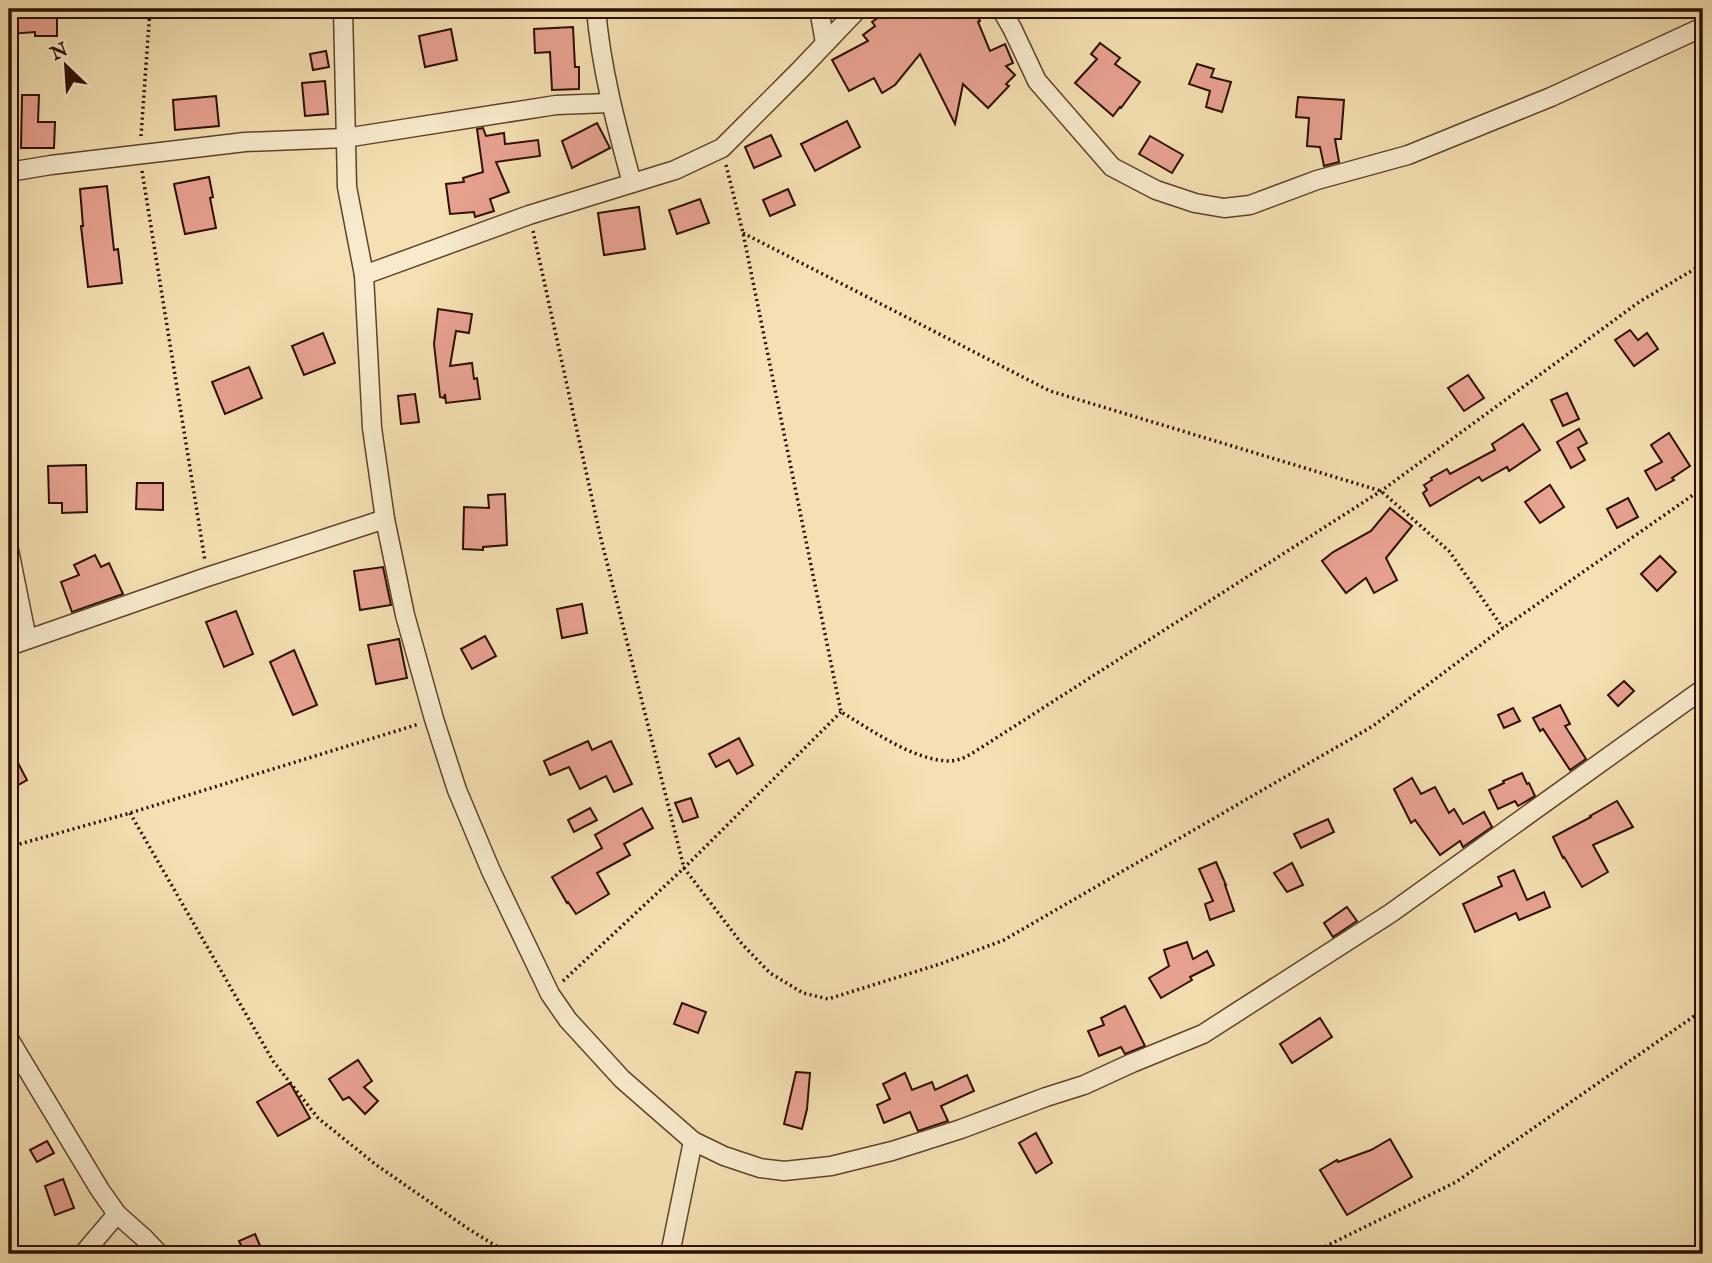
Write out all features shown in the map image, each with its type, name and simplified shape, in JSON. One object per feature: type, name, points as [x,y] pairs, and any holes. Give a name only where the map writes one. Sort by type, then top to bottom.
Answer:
[{"type":"street","points":[[343,9],[346,187],[364,275],[372,428],[385,519],[405,615],[434,719],[457,790],[491,871],[550,993],[568,1020],[622,1079],[694,1141],[724,1156],[760,1168],[784,1171],[831,1166],[892,1151],[961,1129],[1084,1085],[1203,1034],[1391,912],[1703,689]]},
{"type":"street","points":[[596,9],[610,103],[632,183]]},
{"type":"street","points":[[819,9],[825,43]]},
{"type":"street","points":[[364,275],[529,215],[675,170],[722,148],[858,9]]},
{"type":"street","points":[[1001,9],[1037,81],[1112,167],[1156,190],[1195,204],[1224,208],[1250,205],[1317,180],[1408,155],[1551,97],[1703,26]]},
{"type":"street","points":[[9,172],[245,142],[345,138],[556,106],[610,103]]},
{"type":"street","points":[[9,646],[385,519]]},
{"type":"street","points":[[9,550],[27,639]]},
{"type":"street","points":[[9,1039],[100,1190],[117,1214],[159,1254]]},
{"type":"street","points":[[670,1254],[694,1141]]},
{"type":"street","points":[[83,1254],[117,1214]]},
{"type":"path","points":[[150,9],[140,155],[208,577]]},
{"type":"path","points":[[722,148],[743,233],[841,712],[918,754],[951,761],[964,758],[1381,491],[1639,302],[1703,264]]},
{"type":"path","points":[[529,215],[600,535],[684,868],[742,944],[770,973],[803,993],[828,999],[940,964],[1004,940],[1373,726],[1503,628],[1703,488]]},
{"type":"path","points":[[743,233],[1050,391],[1381,491],[1449,551],[1503,628]]},
{"type":"path","points":[[550,993],[684,868],[841,712]]},
{"type":"path","points":[[9,847],[130,813],[434,719]]},
{"type":"path","points":[[130,813],[273,1061],[318,1118],[375,1164],[509,1254]]},
{"type":"path","points":[[1310,1254],[1456,1182],[1703,1010]]},
{"type":"building","points":[[9,9],[57,9],[57,36],[35,36],[35,32],[9,34]]},
{"type":"building","points":[[896,9],[921,9],[925,16],[941,9],[974,9],[990,51],[1005,44],[1013,63],[1006,66],[1015,75],[1006,84],[1009,86],[988,108],[963,84],[955,124],[920,54],[895,85],[882,93],[874,78],[849,91],[832,60],[868,41],[863,35],[875,26],[872,22],[889,10],[891,13]]},
{"type":"building","points":[[573,27],[575,67],[579,67],[579,89],[552,90],[550,52],[535,53],[534,29]]},
{"type":"building","points":[[451,29],[457,60],[425,67],[419,36]]},
{"type":"building","points":[[1100,43],[1120,58],[1115,64],[1140,82],[1113,116],[1075,83],[1097,59],[1091,54]]},
{"type":"building","points":[[326,51],[329,67],[313,70],[310,54]]},
{"type":"building","points":[[1197,64],[1214,69],[1211,77],[1231,82],[1222,112],[1206,107],[1210,91],[1189,84]]},
{"type":"building","points":[[325,81],[328,114],[305,116],[302,83]]},
{"type":"building","points":[[22,95],[39,95],[38,122],[55,122],[54,148],[21,148]]},
{"type":"building","points":[[216,96],[219,126],[175,130],[173,100]]},
{"type":"building","points":[[1298,97],[1344,100],[1341,139],[1335,139],[1339,162],[1324,166],[1320,147],[1307,146],[1309,118],[1296,117]]},
{"type":"building","points":[[847,121],[860,147],[815,171],[801,144]]},
{"type":"building","points":[[597,123],[610,148],[572,168],[562,141]]},
{"type":"building","points":[[483,128],[486,136],[504,133],[505,144],[538,140],[540,156],[496,162],[509,192],[490,199],[494,211],[475,217],[474,212],[450,214],[446,184],[464,182],[463,178],[483,172],[477,129]]},
{"type":"building","points":[[771,135],[781,156],[754,168],[745,147]]},
{"type":"building","points":[[1150,136],[1183,155],[1172,173],[1139,154]]},
{"type":"building","points":[[209,177],[216,228],[185,234],[174,184]]},
{"type":"building","points":[[107,186],[114,250],[118,249],[122,283],[88,287],[80,189]]},
{"type":"building","points":[[788,189],[795,205],[770,216],[763,200]]},
{"type":"building","points":[[700,199],[709,223],[677,234],[669,210]]},
{"type":"building","points":[[639,207],[645,249],[604,255],[598,213]]},
{"type":"building","points":[[438,309],[472,314],[469,333],[456,331],[450,366],[472,363],[480,399],[446,403],[445,394],[444,398],[440,397],[434,344]]},
{"type":"building","points":[[1630,330],[1638,340],[1647,333],[1658,349],[1634,366],[1615,340]]},
{"type":"building","points":[[323,333],[335,363],[304,375],[292,346]]},
{"type":"building","points":[[249,367],[262,398],[225,414],[212,382]]},
{"type":"building","points":[[1468,375],[1484,398],[1464,411],[1448,388]]},
{"type":"building","points":[[1567,393],[1579,419],[1563,426],[1551,400]]},
{"type":"building","points":[[415,394],[419,422],[401,424],[398,396]]},
{"type":"building","points":[[1523,424],[1540,450],[1509,471],[1507,467],[1482,481],[1479,477],[1430,506],[1423,493],[1427,490],[1424,485],[1432,480],[1431,478],[1447,469],[1450,474],[1495,450],[1492,444]]},
{"type":"building","points":[[1579,429],[1587,443],[1578,448],[1585,460],[1571,468],[1557,442]]},
{"type":"building","points":[[1669,433],[1690,466],[1672,478],[1674,480],[1656,490],[1645,471],[1662,462],[1651,445]]},
{"type":"building","points":[[86,465],[87,512],[62,513],[62,503],[49,503],[48,466]]},
{"type":"building","points":[[137,483],[163,483],[163,510],[136,509]]},
{"type":"building","points":[[1550,485],[1564,507],[1540,523],[1525,502]]},
{"type":"building","points":[[505,494],[507,545],[483,547],[483,550],[463,549],[464,507],[489,508],[488,495]]},
{"type":"building","points":[[1628,498],[1638,517],[1617,528],[1607,509]]},
{"type":"building","points":[[1390,508],[1412,526],[1386,558],[1397,580],[1374,593],[1366,578],[1346,593],[1322,561],[1371,531]]},
{"type":"building","points":[[95,555],[101,567],[109,563],[123,594],[72,612],[61,582],[79,575],[74,565]]},
{"type":"building","points":[[1660,556],[1676,572],[1657,591],[1641,574]]},
{"type":"building","points":[[383,567],[391,605],[360,610],[354,571]]},
{"type":"building","points":[[582,604],[587,633],[562,638],[557,609]]},
{"type":"building","points":[[236,611],[253,654],[224,667],[206,622]]},
{"type":"building","points":[[485,636],[496,656],[472,669],[461,649]]},
{"type":"building","points":[[399,639],[407,678],[376,684],[368,645]]},
{"type":"building","points":[[294,650],[317,705],[293,715],[270,662]]},
{"type":"building","points":[[1624,681],[1634,691],[1618,706],[1608,695]]},
{"type":"building","points":[[1560,705],[1570,724],[1565,726],[1586,759],[1570,770],[1533,718]]},
{"type":"building","points":[[1513,708],[1520,721],[1504,728],[1498,715]]},
{"type":"building","points":[[739,738],[753,765],[737,774],[729,760],[716,767],[709,754]]},
{"type":"building","points":[[588,741],[592,750],[611,741],[632,784],[614,792],[606,776],[580,789],[569,767],[550,775],[544,761]]},
{"type":"building","points":[[9,746],[27,780],[9,790]]},
{"type":"building","points":[[1522,773],[1535,796],[1518,806],[1515,801],[1498,809],[1489,790]]},
{"type":"building","points":[[1412,778],[1421,794],[1435,787],[1449,813],[1454,809],[1463,824],[1484,812],[1492,827],[1463,847],[1460,841],[1440,855],[1415,820],[1411,823],[1394,789]]},
{"type":"building","points":[[691,798],[698,817],[683,822],[675,803]]},
{"type":"building","points":[[1617,801],[1633,827],[1593,845],[1608,872],[1582,887],[1553,837]]},
{"type":"building","points":[[590,808],[597,820],[574,832],[568,820]]},
{"type":"building","points":[[642,808],[653,828],[624,844],[630,855],[597,873],[609,894],[576,914],[552,877],[602,848],[595,835]]},
{"type":"building","points":[[1328,819],[1334,832],[1301,848],[1294,834]]},
{"type":"building","points":[[1216,862],[1234,911],[1210,920],[1205,904],[1213,901],[1199,869]]},
{"type":"building","points":[[1292,863],[1303,885],[1287,892],[1274,873]]},
{"type":"building","points":[[1514,870],[1527,900],[1544,892],[1550,907],[1519,920],[1516,913],[1475,932],[1463,904],[1502,886],[1498,877]]},
{"type":"building","points":[[1347,907],[1357,921],[1333,937],[1324,923]]},
{"type":"building","points":[[1187,942],[1193,959],[1207,951],[1214,965],[1190,977],[1192,980],[1161,998],[1149,978],[1169,966],[1164,950]]},
{"type":"building","points":[[682,1003],[706,1012],[698,1033],[674,1024]]},
{"type":"building","points":[[1125,1006],[1145,1046],[1125,1054],[1121,1047],[1099,1056],[1088,1031],[1104,1025],[1101,1018]]},
{"type":"building","points":[[1320,1018],[1332,1037],[1292,1063],[1280,1044]]},
{"type":"building","points":[[358,1060],[372,1081],[364,1087],[378,1101],[365,1114],[349,1097],[343,1100],[329,1079]]},
{"type":"building","points":[[796,1072],[810,1073],[807,1109],[802,1129],[784,1124]]},
{"type":"building","points":[[905,1073],[912,1090],[932,1082],[935,1090],[967,1075],[974,1091],[941,1106],[948,1121],[918,1131],[910,1112],[884,1123],[877,1105],[890,1099],[883,1084]]},
{"type":"building","points":[[290,1083],[310,1118],[278,1136],[257,1102]]},
{"type":"building","points":[[1036,1133],[1052,1163],[1036,1173],[1019,1143]]},
{"type":"building","points":[[1390,1139],[1412,1177],[1347,1215],[1320,1170],[1337,1160],[1338,1162],[1371,1150]]},
{"type":"building","points":[[47,1141],[54,1153],[37,1162],[30,1150]]},
{"type":"building","points":[[63,1179],[74,1208],[55,1215],[45,1186]]},
{"type":"building","points":[[255,1234],[261,1248],[245,1254],[239,1241]]}]
